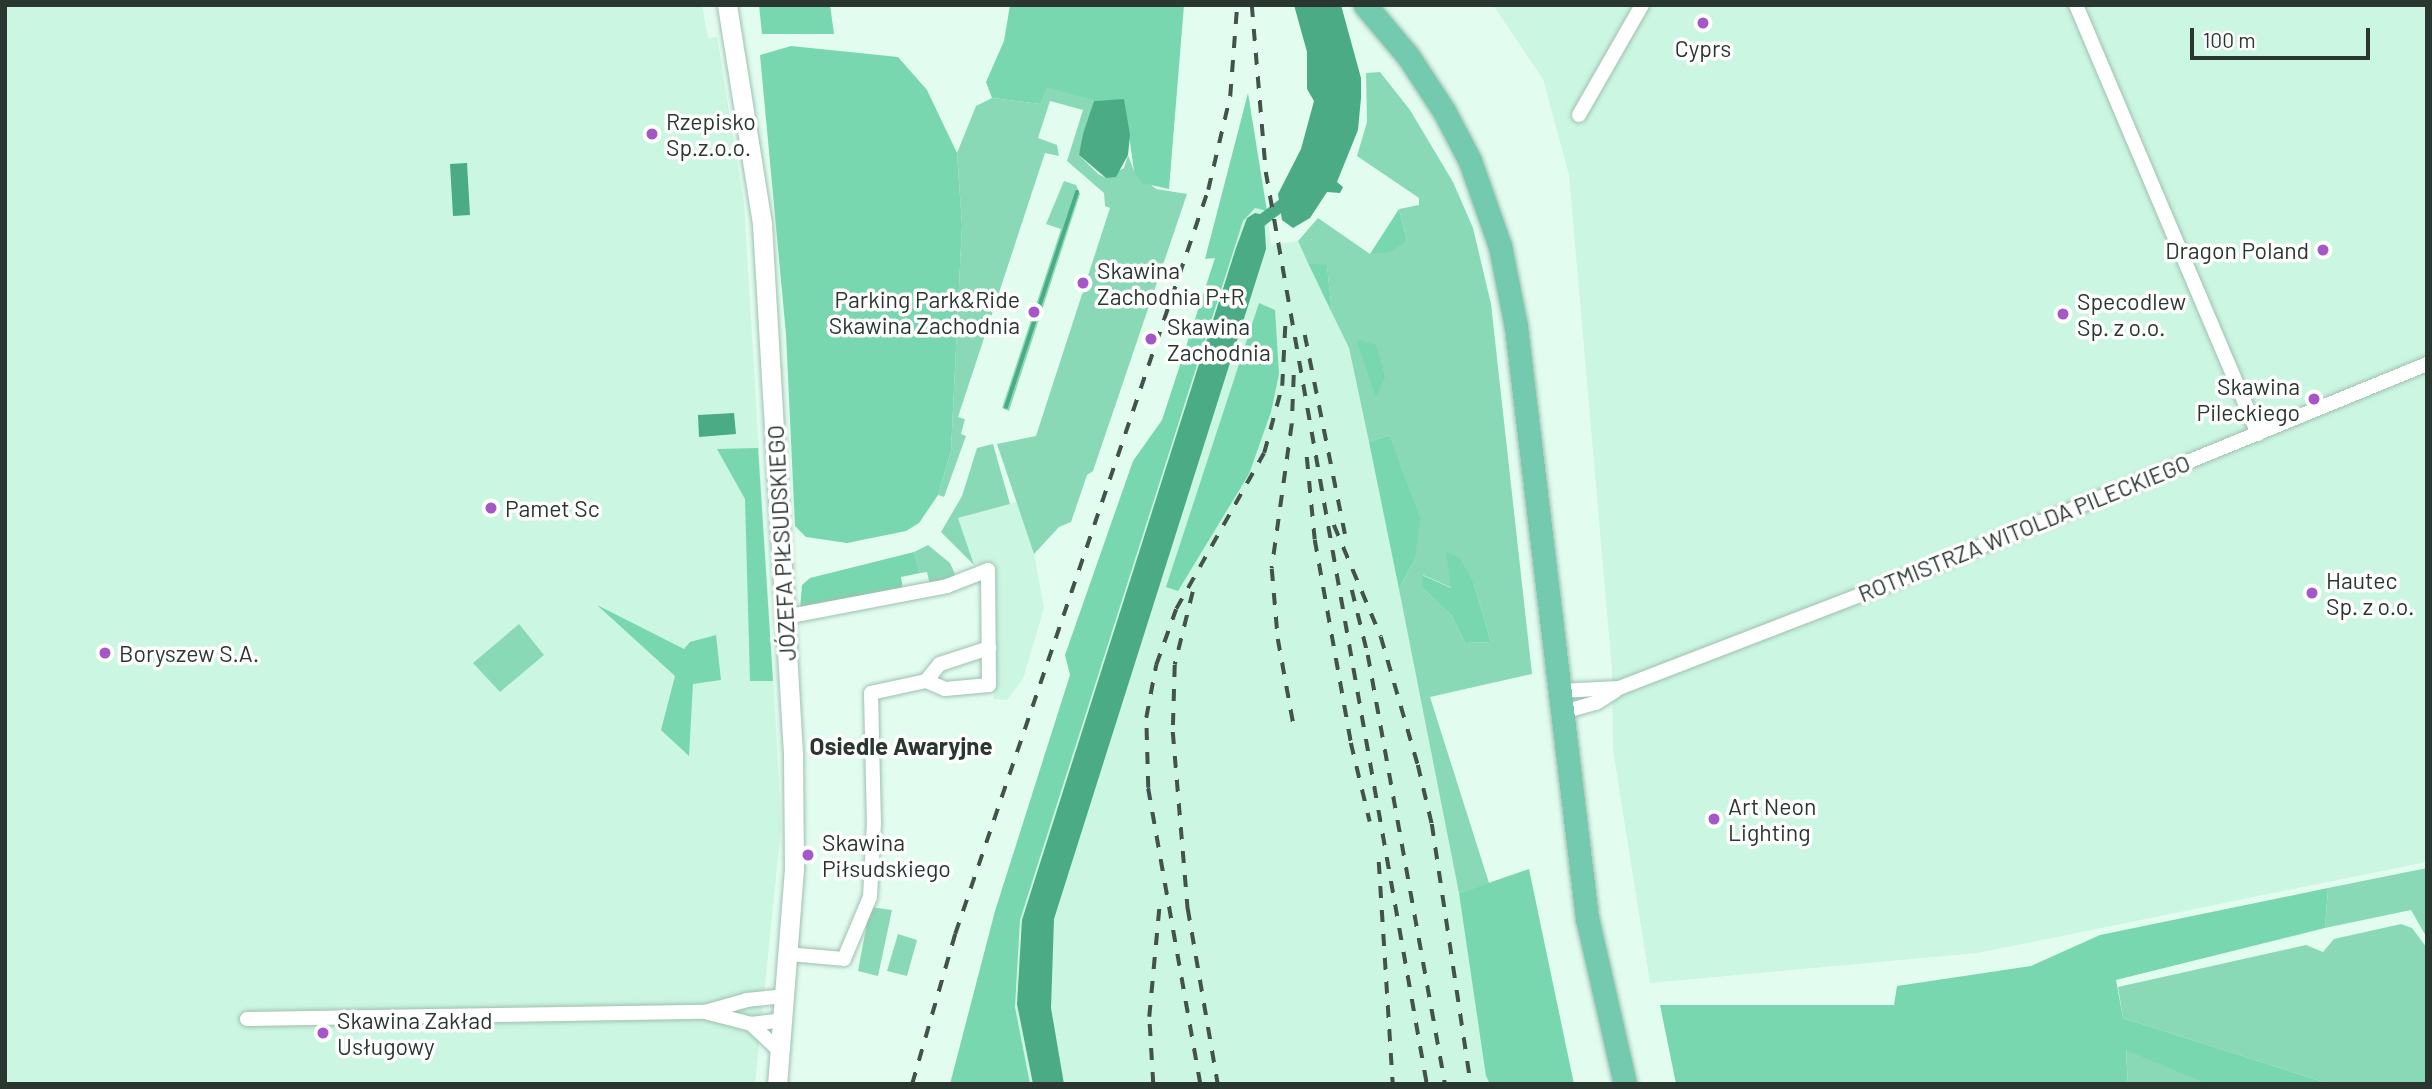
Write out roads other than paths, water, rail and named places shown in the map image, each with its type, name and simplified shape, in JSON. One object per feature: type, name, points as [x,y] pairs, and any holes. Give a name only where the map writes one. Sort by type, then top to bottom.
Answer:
[{"type":"main road","name":"JÓZEFA PIŁSUDSKIEGO","points":[[727,5],[762,224],[795,820],[788,954],[777,1084]]},
{"type":"main road","points":[[1370,11],[1421,73],[1458,135],[1500,246],[1516,327],[1587,918],[1625,1084]]},
{"type":"street","points":[[1579,115],[1642,5]]},
{"type":"street","points":[[2076,5],[2258,434]]},
{"type":"street","name":"ROTMISTRZA WITOLDA PILECKIEGO","points":[[1559,702],[1619,688],[2427,364]]},
{"type":"street","points":[[785,617],[947,586],[988,570],[989,685],[945,689],[926,681],[871,692],[871,888],[844,958],[788,954]]},
{"type":"street","points":[[926,681],[940,664],[989,648]]},
{"type":"street","name":"ROTMISTRZA WITOLDA PILECKIEGO","points":[[1559,702],[1596,703],[1619,688]]},
{"type":"street","points":[[247,1019],[705,1012],[747,1000],[784,996]]},
{"type":"street","points":[[705,1012],[751,1024],[782,1020]]},
{"type":"street","points":[[751,1024],[780,1051]]},
{"type":"waterway","points":[[1006,407],[1077,192]]},
{"type":"waterway","points":[[1253,227],[1291,198]]},
{"type":"railway","points":[[912,1084],[955,934],[1208,190],[1230,96],[1237,5]]},
{"type":"railway","points":[[1252,5],[1266,172],[1427,1084]]},
{"type":"railway","points":[[1200,1084],[1148,788],[1146,718],[1156,665],[1176,609],[1264,453],[1282,386],[1285,326]]},
{"type":"railway","points":[[1305,335],[1345,534]]},
{"type":"railway","points":[[1294,375],[1292,424],[1272,569],[1278,639],[1294,727]]},
{"type":"railway","points":[[1307,457],[1315,540],[1351,743],[1370,822]]},
{"type":"railway","points":[[1334,525],[1381,637],[1418,765],[1432,824],[1471,1084]]},
{"type":"railway","points":[[1352,590],[1368,655],[1445,1084]]},
{"type":"railway","points":[[1193,592],[1175,665],[1173,732],[1188,909],[1218,1084]]},
{"type":"railway","points":[[1379,862],[1393,1084]]},
{"type":"railway","points":[[1153,1084],[1149,1017],[1160,899]]},
{"type":"place","name":"Cyprs","points":[[1703,23]]},
{"type":"place","name":"Rzepisko Sp.z.o.o.","points":[[652,134]]},
{"type":"place","name":"Dragon Poland","points":[[2323,250]]},
{"type":"place","name":"Skawina Zachodnia P+R","points":[[1083,283]]},
{"type":"place","name":"Parking Park&Ride Skawina Zachodnia","points":[[1034,312]]},
{"type":"place","name":"Specodlew Sp. z o.o.","points":[[2063,314]]},
{"type":"place","name":"Skawina Zachodnia","points":[[1151,339]]},
{"type":"place","name":"Skawina Pileckiego","points":[[2314,399]]},
{"type":"place","name":"Pamet Sc","points":[[491,508]]},
{"type":"place","name":"Hautec Sp. z o.o.","points":[[2312,593]]},
{"type":"place","name":"Boryszew S.A.","points":[[105,653]]},
{"type":"place","name":"Art Neon Lighting","points":[[1714,819]]},
{"type":"place","name":"Skawina Piłsudskiego","points":[[808,855]]},
{"type":"place","name":"Skawina Zakład Usługowy","points":[[323,1033]]},
{"type":"district","name":"Osiedle Awaryjne","points":[[901,746]]}]
